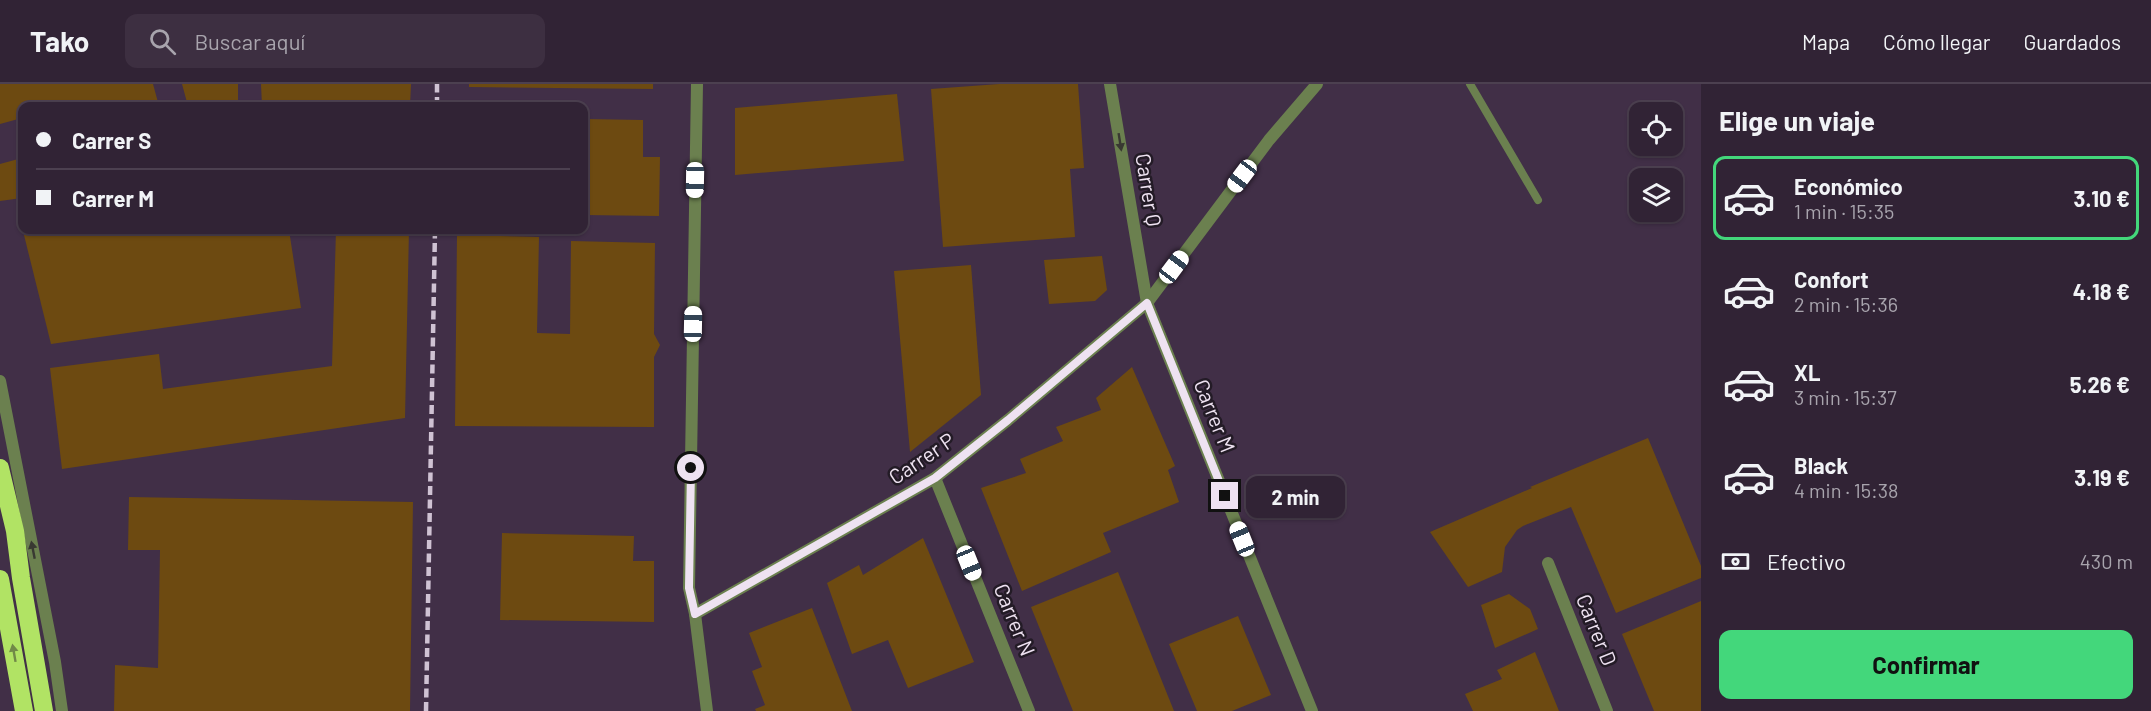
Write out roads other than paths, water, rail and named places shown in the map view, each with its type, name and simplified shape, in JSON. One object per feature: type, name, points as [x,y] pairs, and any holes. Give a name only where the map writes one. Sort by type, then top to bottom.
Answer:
[{"type":"highway","points":[[0,468],[15,531],[44,711]]},
{"type":"highway","points":[[0,579],[24,711]]},
{"type":"street","points":[[696,84],[689,588],[695,614],[707,711]]},
{"type":"street","name":"Carrer Q","points":[[1110,84],[1147,303]]},
{"type":"street","name":"Carrer P","points":[[695,614],[935,478],[1147,303],[1269,140],[1317,84]]},
{"type":"street","name":"Carrer M","points":[[1147,303],[1312,711]]},
{"type":"street","points":[[0,381],[55,662],[62,711]]},
{"type":"street","name":"Carrer N","points":[[935,478],[1029,711]]},
{"type":"street","points":[[15,531],[28,576],[52,711]]},
{"type":"street","name":"Carrer D","points":[[1548,563],[1607,711]]},
{"type":"lane","points":[[1470,84],[1538,200]]},
{"type":"railway","points":[[437,84],[437,102]]},
{"type":"railway","points":[[426,711],[435,234]]}]
